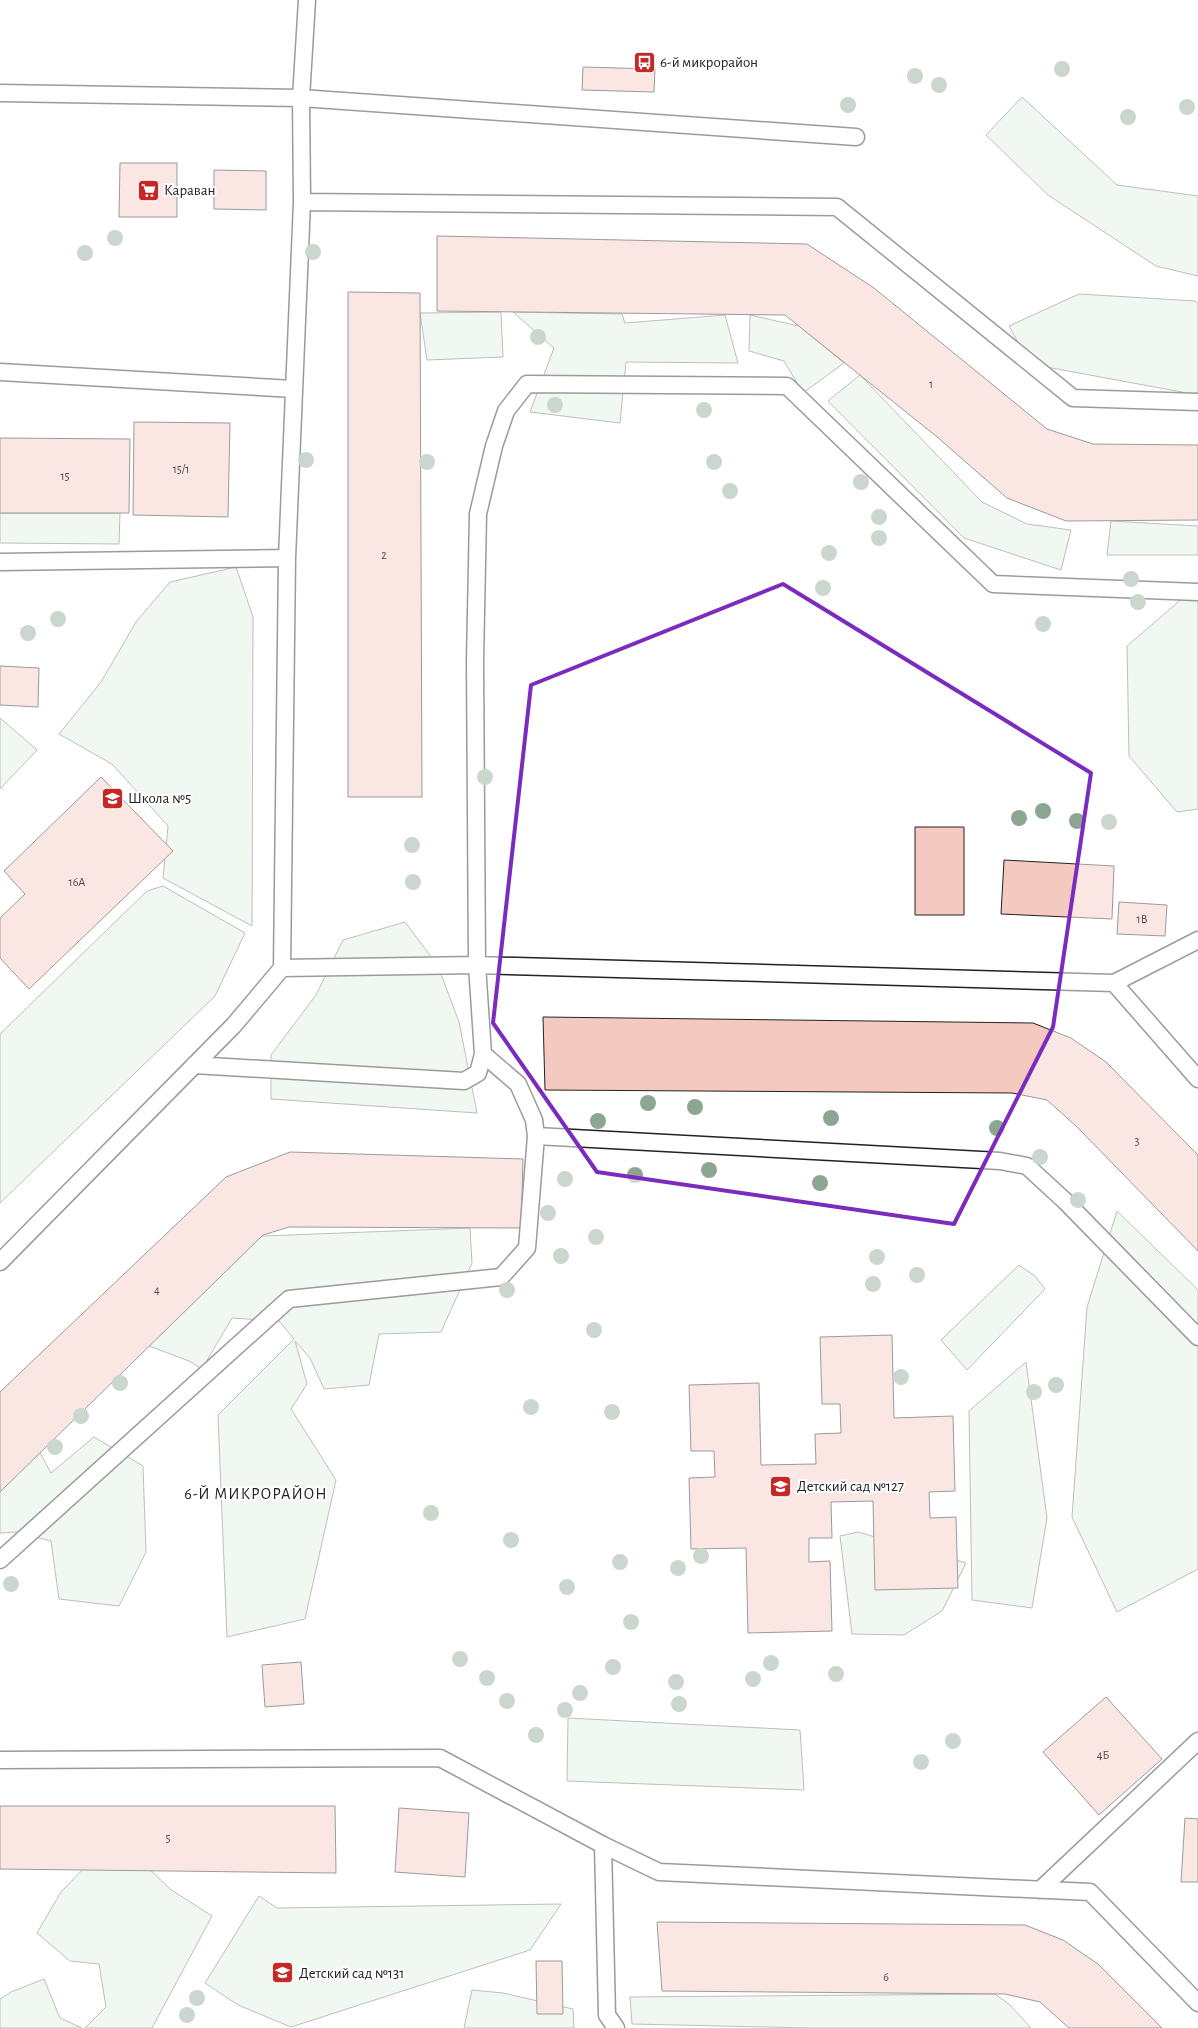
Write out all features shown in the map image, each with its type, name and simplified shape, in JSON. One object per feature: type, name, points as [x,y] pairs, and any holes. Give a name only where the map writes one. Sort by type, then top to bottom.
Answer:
[{"type":"lane","points":[[0,1262],[234,1025],[282,968],[287,558],[302,202],[301,98],[307,0]]},
{"type":"lane","points":[[0,93],[301,98],[856,137]]},
{"type":"lane","points":[[302,202],[837,207],[1073,398],[1198,402]]},
{"type":"lane","points":[[0,372],[293,389]]},
{"type":"lane","points":[[194,1065],[464,1081],[478,1073],[483,1054],[477,965],[475,661],[478,514],[494,446],[506,411],[527,384],[787,386],[992,584],[1198,592]]},
{"type":"lane","points":[[0,562],[287,558]]},
{"type":"lane","points":[[282,968],[477,965],[1114,983],[1198,940]]},
{"type":"lane","points":[[1114,983],[1198,1079]]},
{"type":"lane","points":[[0,1560],[289,1299],[502,1277],[527,1248],[536,1136],[534,1120],[518,1084],[483,1054]]},
{"type":"lane","points":[[536,1136],[1000,1160],[1027,1166],[1065,1201],[1198,1338]]},
{"type":"lane","points":[[1040,1890],[1198,1741]]},
{"type":"lane","points":[[0,1760],[440,1758],[602,1845],[659,1872],[1090,1892],[1198,2003]]},
{"type":"lane","points":[[602,1845],[607,2015],[616,2028]]},
{"type":"highlighted area","points":[[783,584],[1091,773],[1053,1027],[954,1224],[597,1172],[493,1023],[531,685]]},
{"type":"green space","points":[[1022,97],[1117,185],[1198,196],[1198,276],[1156,266],[1048,195],[986,135]]},
{"type":"green space","points":[[1079,294],[1195,301],[1198,303],[1198,395],[1030,364],[1009,326]]},
{"type":"green space","points":[[501,312],[503,357],[427,360],[420,313]]},
{"type":"green space","points":[[513,312],[622,314],[625,323],[725,315],[738,363],[626,362],[620,423],[530,412],[554,348]]},
{"type":"green space","points":[[750,315],[799,326],[844,363],[803,393],[784,361],[749,351]]},
{"type":"green space","points":[[860,375],[982,502],[1027,524],[1071,530],[1061,570],[964,538],[828,401]]},
{"type":"green space","points":[[0,513],[120,513],[119,544],[0,543]]},
{"type":"green space","points":[[1111,521],[1198,526],[1198,555],[1107,555]]},
{"type":"green space","points":[[236,567],[253,617],[252,926],[163,878],[168,826],[112,764],[59,734],[101,682],[136,622],[170,582]]},
{"type":"green space","points":[[1198,585],[1198,809],[1177,812],[1129,756],[1127,646]]},
{"type":"green space","points":[[0,718],[37,750],[0,789]]},
{"type":"green space","points":[[163,886],[245,933],[215,996],[0,1203],[0,1034],[147,891]]},
{"type":"green space","points":[[405,922],[438,966],[459,1022],[477,1113],[271,1099],[271,1055],[316,995],[343,940]]},
{"type":"green space","points":[[1117,1211],[1198,1290],[1198,1569],[1117,1612],[1072,1517],[1087,1307]]},
{"type":"green space","points":[[470,1228],[472,1263],[441,1332],[379,1334],[369,1385],[324,1389],[310,1358],[295,1341],[307,1384],[291,1409],[336,1480],[305,1619],[227,1637],[218,1415],[294,1339],[279,1321],[232,1318],[202,1369],[189,1361],[149,1346],[239,1237]]},
{"type":"green space","points":[[1019,1265],[1035,1276],[1045,1289],[967,1370],[941,1340]]},
{"type":"green space","points":[[1026,1362],[1047,1518],[1032,1608],[972,1600],[969,1411]]},
{"type":"green space","points":[[94,1437],[143,1466],[146,1552],[119,1606],[59,1599],[51,1541],[16,1532],[0,1533],[0,1471],[32,1438],[51,1473]]},
{"type":"green space","points":[[858,1532],[966,1563],[942,1611],[904,1635],[852,1634],[840,1536]]},
{"type":"green space","points":[[568,1718],[800,1730],[804,1790],[567,1781]]},
{"type":"green space","points":[[136,1856],[170,1889],[212,1916],[152,2028],[85,2028],[106,2007],[99,1964],[70,1961],[37,1933],[61,1892],[89,1863]]},
{"type":"green space","points":[[259,1896],[277,1908],[561,1904],[530,1950],[291,2027],[238,2005],[205,1983]]},
{"type":"green space","points":[[44,1979],[60,2018],[82,2028],[0,2028],[0,1999],[11,1992]]},
{"type":"green space","points":[[472,1990],[503,1993],[573,2009],[574,2028],[464,2028]]},
{"type":"green space","points":[[995,1994],[1010,2005],[1031,2028],[810,2028],[632,2024],[630,1997]]},
{"type":"building","points":[[583,67],[655,69],[654,92],[582,90]]},
{"type":"building","name":"Караван","points":[[120,163],[177,163],[177,217],[119,217]]},
{"type":"building","points":[[214,170],[266,171],[266,210],[214,209]]},
{"type":"building","points":[[437,236],[807,244],[874,288],[1047,429],[1093,444],[1198,445],[1198,520],[1066,521],[1007,498],[936,436],[785,315],[437,311]]},
{"type":"building","points":[[348,292],[420,293],[422,797],[348,797]]},
{"type":"building","points":[[134,422],[230,423],[228,517],[133,515]]},
{"type":"building","points":[[0,438],[130,439],[129,513],[0,513]]},
{"type":"building","points":[[0,666],[39,668],[38,707],[0,705]]},
{"type":"building","points":[[101,777],[173,851],[29,989],[0,958],[0,918],[25,894],[4,871]]},
{"type":"building","points":[[915,827],[964,827],[964,915],[915,915]]},
{"type":"building","points":[[1004,860],[1114,866],[1112,919],[1001,914]]},
{"type":"building","points":[[1119,902],[1167,905],[1165,936],[1117,934]]},
{"type":"building","points":[[543,1017],[1033,1023],[1071,1038],[1106,1062],[1198,1155],[1198,1251],[1076,1126],[1047,1100],[1012,1093],[545,1090]]},
{"type":"building","points":[[290,1152],[523,1159],[521,1228],[289,1227],[263,1235],[0,1492],[0,1392],[226,1177]]},
{"type":"building","points":[[892,1335],[894,1418],[953,1416],[955,1491],[929,1492],[930,1518],[956,1517],[958,1588],[875,1590],[873,1501],[831,1502],[832,1538],[809,1538],[809,1562],[830,1561],[832,1631],[748,1633],[746,1548],[691,1549],[689,1478],[715,1477],[714,1451],[691,1451],[689,1385],[759,1383],[761,1465],[816,1464],[815,1434],[841,1433],[840,1404],[822,1404],[820,1337]]},
{"type":"building","points":[[301,1662],[304,1704],[265,1707],[262,1665]]},
{"type":"building","points":[[1106,1697],[1162,1759],[1099,1815],[1043,1752]]},
{"type":"building","points":[[0,1806],[335,1806],[336,1873],[0,1869]]},
{"type":"building","points":[[399,1808],[469,1813],[465,1877],[395,1872]]},
{"type":"building","points":[[1185,1818],[1198,1819],[1198,1882],[1181,1882]]},
{"type":"building","points":[[657,1922],[1025,1925],[1063,1940],[1098,1964],[1162,2028],[1069,2028],[1040,2002],[1005,1994],[662,1991]]},
{"type":"building","points":[[536,1961],[562,1961],[563,2014],[537,2014]]},
{"type":"place","name":"6-й микрорайон","points":[[644,62]]},
{"type":"place","name":"Караван","points":[[148,190]]},
{"type":"place","name":"Школа №5","points":[[112,798]]},
{"type":"place","name":"Детский сад №127","points":[[781,1486]]},
{"type":"place","name":"Детский сад №131","points":[[283,1973]]},
{"type":"district","name":"6-Й МИКРОРАЙОН","points":[[256,1493]]}]
